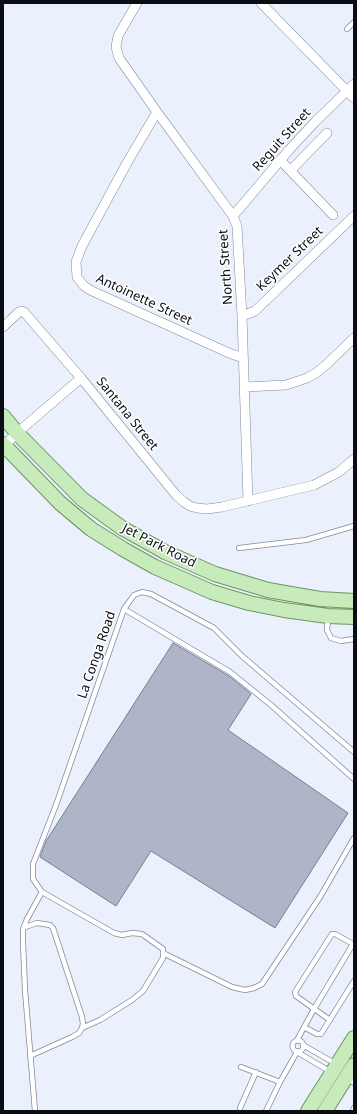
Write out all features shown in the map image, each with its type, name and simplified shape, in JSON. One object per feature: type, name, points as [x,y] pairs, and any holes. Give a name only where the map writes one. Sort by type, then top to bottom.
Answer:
[{"type":"main road","name":"Jet Park Road","points":[[3,416],[17,433],[82,499],[122,528],[165,552],[215,574],[268,590],[320,599],[354,601]]},
{"type":"main road","name":"Jet Park Road","points":[[4,445],[60,503],[91,529],[155,567],[212,592],[249,603],[284,610],[328,616],[354,617]]},
{"type":"main road","points":[[308,1111],[354,1038]]},
{"type":"main road","points":[[324,1111],[350,1080],[354,1065]]},
{"type":"street","name":"North Street","points":[[137,3],[120,32],[116,48],[117,53],[157,112],[233,216],[238,230],[248,501]]},
{"type":"street","points":[[261,3],[354,98]]},
{"type":"street","name":"Reguit Street","points":[[233,216],[280,160],[315,122],[354,84]]},
{"type":"street","name":"Antoinette Street","points":[[157,112],[128,161],[82,246],[76,262],[77,277],[84,286],[92,291],[243,358]]},
{"type":"street","points":[[291,170],[327,133]]},
{"type":"street","points":[[280,160],[333,215]]},
{"type":"street","name":"Keymer Street","points":[[242,316],[251,313],[261,305],[354,216]]},
{"type":"street","name":"Santana Street","points":[[3,327],[20,312],[24,312],[184,502],[196,508],[208,508],[248,501],[314,485],[339,472],[354,459]]},
{"type":"street","points":[[244,387],[286,385],[307,378],[328,363],[354,338]]},
{"type":"street","points":[[4,445],[81,378]]},
{"type":"lane","points":[[346,29],[354,22]]},
{"type":"lane","points":[[239,548],[306,540],[354,526]]},
{"type":"lane","name":"La Conga Road","points":[[42,892],[34,879],[33,864],[56,805],[124,609],[134,595],[142,592],[151,594],[214,628],[242,656],[354,752]]},
{"type":"lane","points":[[124,609],[230,672],[271,705],[354,779]]},
{"type":"lane","points":[[328,616],[327,630],[331,638],[341,641],[354,639]]},
{"type":"lane","points":[[163,953],[232,987],[245,990],[262,984],[320,897],[354,838]]},
{"type":"lane","points":[[35,1111],[25,990],[23,942],[25,926],[30,912],[42,892],[114,933],[122,935],[132,933],[142,934],[163,949],[163,958],[147,985],[138,996],[100,1020],[82,1028]]},
{"type":"lane","points":[[25,926],[37,923],[50,925],[52,928],[82,1017],[82,1028],[79,1033],[30,1056]]},
{"type":"lane","points":[[330,1020],[314,1009],[296,996],[295,992],[332,934],[336,934],[353,945],[314,1009],[297,1040],[292,1046],[297,1052],[334,1069]]},
{"type":"lane","points":[[304,1027],[321,1034],[354,981]]},
{"type":"lane","points":[[297,1040],[302,1042],[303,1045],[350,1080]]},
{"type":"lane","points":[[266,1111],[280,1082],[297,1052],[302,1050],[303,1045]]},
{"type":"lane","points":[[240,1066],[280,1082]]},
{"type":"lane","points":[[240,1108],[256,1072]]},
{"type":"building","points":[[173,643],[229,676],[251,694],[228,730],[348,813],[275,928],[151,851],[116,906],[40,857],[46,841]]}]
